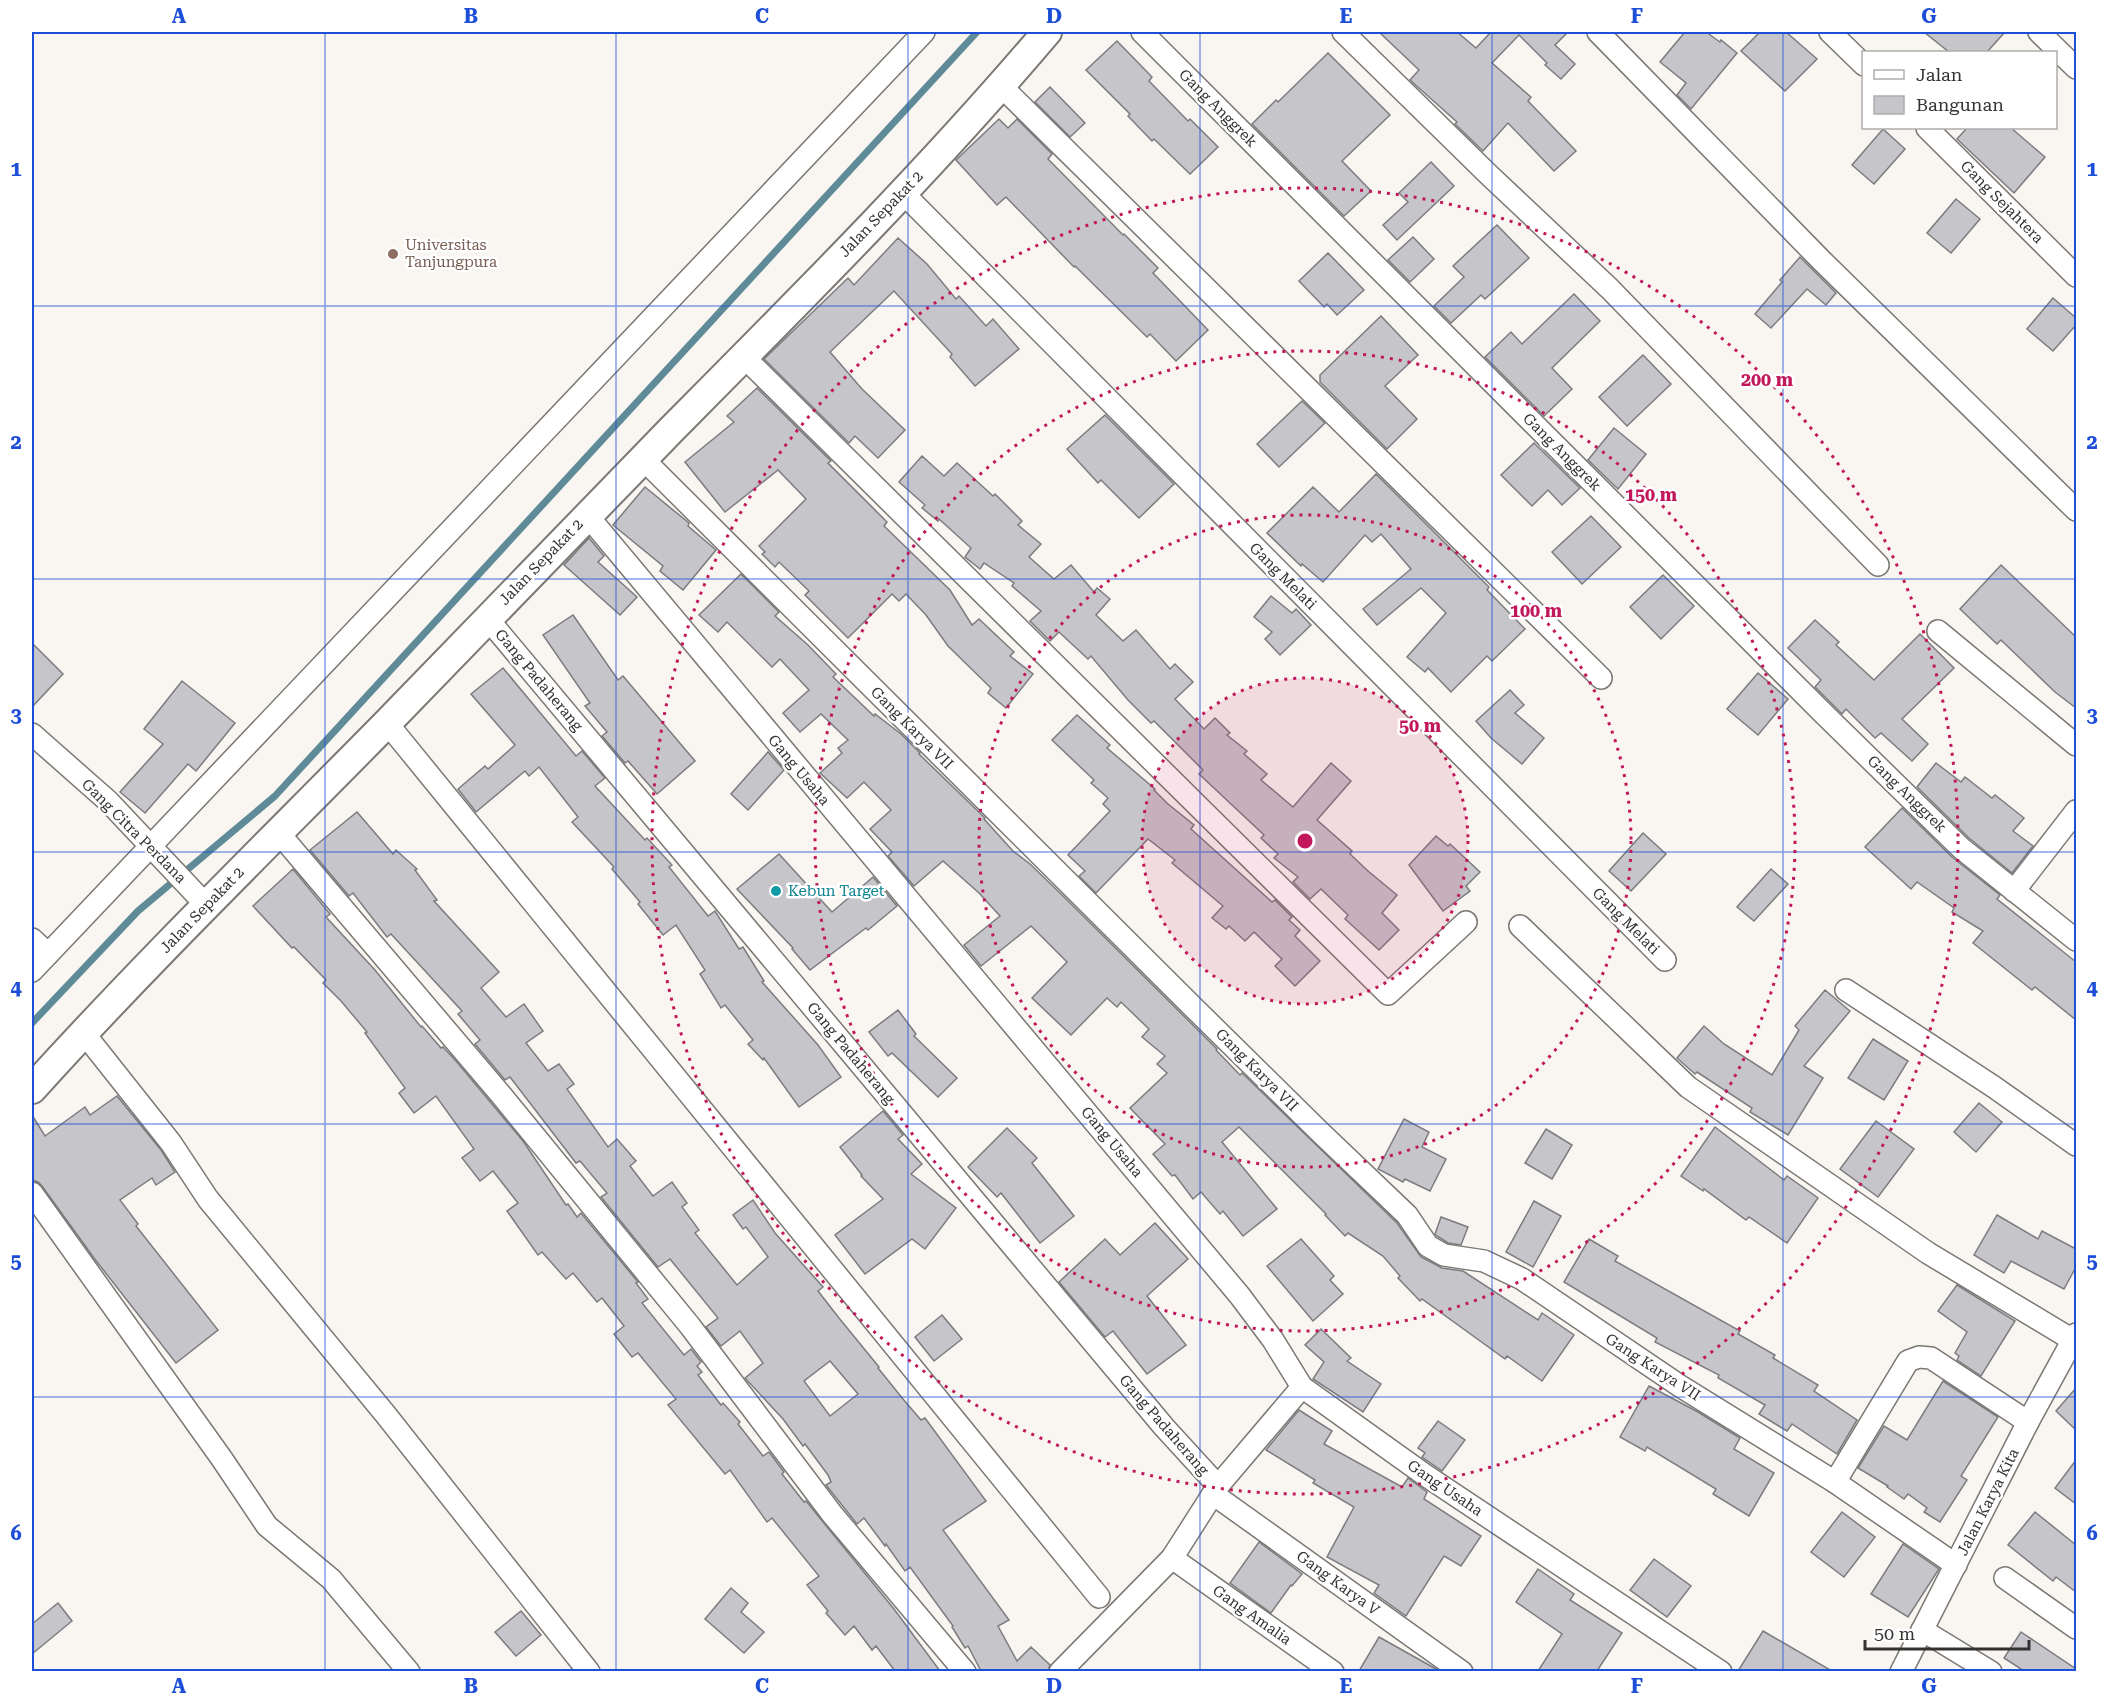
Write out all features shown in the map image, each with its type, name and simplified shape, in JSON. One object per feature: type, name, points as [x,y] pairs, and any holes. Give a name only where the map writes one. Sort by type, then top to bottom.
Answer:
[{"type":"street","points":[[32,972],[924,32]]},
{"type":"street","name":"Jalan Sepakat 2","points":[[32,1089],[199,897],[278,831],[387,723],[902,192],[1001,86],[1047,32]]},
{"type":"street","name":"Gang Anggrek","points":[[1142,32],[1961,849],[2076,940]]},
{"type":"street","points":[[1343,32],[1610,289],[1878,565]]},
{"type":"street","points":[[1598,32],[1821,260],[2076,510]]},
{"type":"street","points":[[1830,32],[1862,63]]},
{"type":"street","points":[[2039,32],[2076,68]]},
{"type":"street","points":[[1001,86],[1601,678]]},
{"type":"street","name":"Gang Sejahtera","points":[[1928,129],[2076,276]]},
{"type":"street","name":"Gang Melati","points":[[902,192],[1665,960]]},
{"type":"street","points":[[744,357],[1388,994],[1467,922]]},
{"type":"street","name":"Gang Karya VII","points":[[643,459],[1304,1117],[1407,1215],[1428,1246],[1444,1255],[1484,1261],[1522,1279],[1680,1386],[1835,1482],[1956,1565]]},
{"type":"street","name":"Gang Usaha","points":[[587,515],[1240,1296],[1273,1340],[1302,1387],[1425,1475],[1721,1671]]},
{"type":"street","name":"Gang Padaherang","points":[[487,618],[1215,1490]]},
{"type":"street","points":[[1938,631],[2076,745]]},
{"type":"street","points":[[387,723],[1099,1597]]},
{"type":"street","name":"Gang Citra Perdana","points":[[32,734],[108,801],[199,897]]},
{"type":"street","points":[[2014,891],[2076,811]]},
{"type":"street","points":[[278,831],[517,1114],[690,1326],[832,1514],[965,1671]]},
{"type":"street","points":[[1520,926],[1688,1088],[1928,1253],[2075,1338]]},
{"type":"street","points":[[32,939],[48,954]]},
{"type":"street","points":[[1846,990],[1994,1087],[2076,1145]]},
{"type":"street","points":[[83,1032],[171,1143],[208,1199],[386,1414],[589,1671]]},
{"type":"street","points":[[32,1192],[267,1526],[331,1579],[409,1671]]},
{"type":"street","name":"Jalan Karya Kita","points":[[1901,1671],[2028,1422],[2075,1338]]},
{"type":"street","points":[[1835,1482],[1908,1361],[1919,1357],[1931,1358],[2028,1422]]},
{"type":"street","points":[[1060,1671],[1172,1558],[1215,1490],[1302,1387]]},
{"type":"street","name":"Gang Karya V","points":[[1215,1490],[1462,1671]]},
{"type":"street","name":"Gang Amalia","points":[[1172,1558],[1333,1671]]},
{"type":"street","points":[[2006,1578],[2076,1628]]},
{"type":"street","points":[[1922,1630],[1991,1671]]},
{"type":"building","points":[[1379,32],[1457,32],[1476,48],[1491,32],[1568,32],[1555,45],[1575,64],[1561,79],[1545,65],[1547,63],[1519,35],[1492,63],[1531,97],[1528,101],[1576,151],[1554,171],[1508,123],[1483,151],[1455,124],[1457,122],[1410,80],[1419,70]]},
{"type":"building","points":[[1685,32],[1706,32],[1737,53],[1691,109],[1677,95],[1686,83],[1660,62]]},
{"type":"building","points":[[1760,32],[1786,32],[1817,59],[1785,91],[1741,51]]},
{"type":"building","points":[[1924,32],[2005,32],[1988,51],[1948,51]]},
{"type":"building","points":[[1117,41],[1152,77],[1149,81],[1188,121],[1190,119],[1218,147],[1190,174],[1154,139],[1152,141],[1128,116],[1130,114],[1086,70]]},
{"type":"building","points":[[1328,53],[1390,115],[1342,161],[1371,191],[1344,216],[1252,124]]},
{"type":"building","points":[[1050,87],[1085,123],[1070,137],[1035,102]]},
{"type":"building","points":[[999,119],[1008,128],[1017,119],[1052,154],[1048,159],[1158,268],[1153,273],[1208,330],[1176,361],[1150,334],[1147,337],[1074,267],[1006,197],[997,205],[956,160]]},
{"type":"building","points":[[1883,129],[1905,149],[1874,184],[1852,165]]},
{"type":"building","points":[[1966,129],[2012,129],[2045,157],[2014,193],[1957,139]]},
{"type":"building","points":[[1431,162],[1454,186],[1397,240],[1383,225],[1408,202],[1399,193]]},
{"type":"building","points":[[1956,199],[1980,219],[1951,253],[1927,233]]},
{"type":"building","points":[[1497,225],[1529,258],[1485,299],[1481,295],[1451,323],[1434,306],[1464,277],[1453,266]]},
{"type":"building","points":[[1413,237],[1434,259],[1410,282],[1388,260]]},
{"type":"building","points":[[898,238],[927,264],[956,299],[959,296],[986,326],[993,319],[1019,349],[975,386],[950,357],[952,354],[894,291],[830,352],[862,389],[905,430],[878,458],[855,436],[849,443],[764,359],[848,278],[854,285]]},
{"type":"building","points":[[1328,253],[1364,290],[1337,315],[1327,304],[1324,307],[1299,281]]},
{"type":"building","points":[[1800,257],[1836,293],[1826,305],[1807,289],[1771,328],[1755,314]]},
{"type":"building","points":[[1574,294],[1600,321],[1552,368],[1572,389],[1544,416],[1485,357],[1511,332],[1522,344]]},
{"type":"building","points":[[2053,298],[2076,318],[2076,325],[2053,351],[2027,329]]},
{"type":"building","points":[[1381,316],[1418,355],[1385,386],[1417,419],[1387,449],[1320,382],[1320,375]]},
{"type":"building","points":[[1643,355],[1671,384],[1627,426],[1599,397]]},
{"type":"building","points":[[757,388],[831,461],[828,463],[887,522],[884,526],[950,590],[972,625],[979,619],[1014,652],[1010,656],[1033,674],[1006,708],[988,693],[991,688],[948,646],[926,615],[906,594],[899,601],[892,594],[848,638],[805,595],[809,591],[779,562],[775,567],[762,554],[765,552],[759,546],[806,499],[778,470],[725,512],[685,462],[734,422],[727,416]]},
{"type":"building","points":[[1302,401],[1325,423],[1279,467],[1257,444]]},
{"type":"building","points":[[1105,415],[1174,484],[1139,518],[1101,480],[1098,483],[1067,449]]},
{"type":"building","points":[[1614,428],[1646,454],[1618,489],[1588,460]]},
{"type":"building","points":[[1534,443],[1580,488],[1562,505],[1548,490],[1532,506],[1501,475]]},
{"type":"building","points":[[922,456],[944,476],[957,463],[993,496],[995,494],[1022,521],[1018,525],[1041,544],[1029,557],[1054,579],[1071,565],[1094,592],[1097,588],[1110,599],[1096,615],[1123,641],[1136,630],[1170,669],[1175,664],[1193,682],[1175,699],[1204,729],[1215,718],[1230,733],[1227,735],[1247,751],[1244,754],[1267,774],[1261,780],[1293,807],[1331,763],[1351,781],[1317,820],[1352,851],[1350,854],[1368,871],[1397,895],[1382,913],[1399,930],[1379,950],[1345,919],[1348,915],[1321,889],[1310,899],[1293,882],[1298,877],[1274,858],[1278,854],[1261,838],[1264,835],[1199,774],[1203,770],[1154,721],[1151,723],[1128,700],[1091,656],[1088,659],[1059,632],[1050,641],[1030,621],[1041,611],[1012,586],[1014,583],[984,563],[980,569],[965,557],[971,548],[939,519],[938,521],[922,508],[925,505],[899,482]]},
{"type":"building","points":[[1376,474],[1489,587],[1487,590],[1525,629],[1492,661],[1487,656],[1451,692],[1428,668],[1425,672],[1407,657],[1446,613],[1421,588],[1377,625],[1363,609],[1411,569],[1381,534],[1372,542],[1365,535],[1323,582],[1302,564],[1301,566],[1267,533],[1313,487],[1339,512]]},
{"type":"building","points":[[645,487],[689,523],[688,526],[716,550],[683,590],[660,571],[663,566],[613,525]]},
{"type":"building","points":[[1591,516],[1621,547],[1582,584],[1552,552]]},
{"type":"building","points":[[589,538],[604,556],[598,562],[637,597],[620,615],[564,565]]},
{"type":"building","points":[[2001,565],[2076,637],[2076,708],[2055,692],[2001,640],[1997,644],[1960,609]]},
{"type":"building","points":[[741,574],[779,612],[775,616],[836,674],[833,677],[874,716],[875,714],[901,734],[985,818],[1013,851],[1060,893],[1217,1049],[1240,1075],[1242,1073],[1397,1223],[1421,1257],[1442,1268],[1463,1271],[1538,1320],[1542,1313],[1574,1335],[1542,1381],[1507,1356],[1505,1359],[1422,1299],[1420,1301],[1398,1278],[1400,1276],[1383,1256],[1348,1233],[1345,1236],[1239,1127],[1222,1142],[1277,1209],[1243,1236],[1223,1211],[1220,1214],[1201,1192],[1193,1199],[1175,1175],[1172,1176],[1153,1154],[1165,1144],[1130,1108],[1167,1073],[1157,1064],[1165,1056],[1142,1037],[1149,1029],[1121,1002],[1117,1007],[1107,998],[1071,1035],[1032,998],[1067,962],[1031,926],[981,966],[964,945],[1000,916],[979,893],[943,861],[914,886],[888,856],[892,852],[870,829],[891,810],[864,782],[847,798],[820,773],[842,753],[838,748],[848,740],[821,714],[800,732],[783,713],[809,690],[780,659],[772,667],[727,622],[718,632],[699,615]]},
{"type":"building","points":[[1663,575],[1694,606],[1661,639],[1630,607]]},
{"type":"building","points":[[1271,596],[1292,613],[1296,609],[1311,625],[1280,655],[1265,639],[1272,632],[1254,617]]},
{"type":"building","points":[[573,615],[618,680],[623,676],[695,761],[657,794],[628,761],[625,763],[602,736],[607,732],[585,706],[590,703],[543,635]]},
{"type":"building","points":[[1815,620],[1839,642],[1836,645],[1874,680],[1920,634],[1954,668],[1902,719],[1928,744],[1912,761],[1881,733],[1875,738],[1846,709],[1842,714],[1815,687],[1821,680],[1788,648]]},
{"type":"building","points":[[32,643],[63,674],[32,707]]},
{"type":"building","points":[[503,668],[576,756],[582,751],[605,778],[595,786],[645,840],[647,838],[672,865],[669,867],[708,916],[715,911],[739,949],[743,947],[764,981],[762,982],[818,1045],[841,1077],[799,1107],[764,1058],[763,1060],[748,1044],[753,1040],[725,1005],[721,1008],[700,974],[705,970],[676,925],[663,935],[638,904],[640,902],[612,869],[614,867],[572,822],[578,817],[539,767],[529,776],[525,771],[476,812],[458,789],[485,766],[488,769],[515,745],[471,694]]},
{"type":"building","points":[[1758,673],[1788,699],[1758,735],[1727,709]]},
{"type":"building","points":[[182,681],[235,723],[196,771],[188,764],[145,813],[120,792],[163,744],[144,729]]},
{"type":"building","points":[[1510,690],[1524,705],[1515,713],[1544,738],[1522,764],[1491,738],[1476,721]]},
{"type":"building","points":[[1077,715],[1110,745],[1107,748],[1194,825],[1191,829],[1272,902],[1275,900],[1292,917],[1289,920],[1300,930],[1295,936],[1320,961],[1295,986],[1275,966],[1282,959],[1254,932],[1245,941],[1229,926],[1226,929],[1212,918],[1223,906],[1172,863],[1175,860],[1148,839],[1096,893],[1079,876],[1085,871],[1068,855],[1110,811],[1103,804],[1108,798],[1091,783],[1094,780],[1052,740]]},
{"type":"building","points":[[768,752],[784,770],[748,810],[731,794]]},
{"type":"building","points":[[1936,763],[1961,782],[1965,777],[1992,798],[1995,795],[2024,818],[2013,831],[2033,846],[2012,873],[1969,838],[1917,787]]},
{"type":"building","points":[[1902,808],[1952,857],[2000,895],[1997,899],[2076,962],[2076,1020],[2035,987],[2032,990],[1973,943],[1983,931],[1952,912],[1954,908],[1917,882],[1911,889],[1865,847]]},
{"type":"building","points":[[357,812],[393,854],[396,850],[417,869],[415,870],[437,900],[434,901],[499,972],[481,988],[506,1017],[524,1004],[543,1031],[526,1043],[548,1071],[559,1064],[574,1084],[567,1089],[608,1147],[617,1139],[636,1161],[630,1166],[653,1196],[672,1182],[687,1203],[682,1207],[699,1230],[695,1233],[737,1285],[768,1257],[746,1227],[743,1229],[733,1215],[753,1200],[775,1233],[823,1287],[818,1291],[903,1399],[921,1420],[925,1418],[986,1501],[943,1530],[1009,1620],[998,1626],[1017,1661],[1031,1647],[1050,1665],[1048,1671],[981,1671],[968,1646],[965,1648],[953,1626],[910,1567],[905,1571],[864,1518],[857,1524],[826,1485],[831,1482],[828,1475],[805,1444],[803,1446],[783,1419],[745,1378],[763,1363],[740,1331],[721,1346],[706,1327],[718,1318],[670,1259],[658,1267],[601,1197],[607,1193],[580,1161],[576,1163],[510,1077],[505,1080],[475,1044],[480,1040],[458,1014],[462,1011],[391,934],[387,937],[353,893],[349,896],[310,850]],"holes":[[[830,1361],[858,1394],[830,1416],[804,1381]]]},
{"type":"building","points":[[1643,833],[1666,854],[1631,891],[1609,871]]},
{"type":"building","points":[[1436,836],[1448,846],[1450,844],[1480,872],[1466,886],[1470,891],[1443,911],[1409,865]]},
{"type":"building","points":[[779,854],[832,912],[873,877],[897,906],[868,930],[866,928],[810,970],[793,948],[737,889]]},
{"type":"building","points":[[293,869],[330,914],[326,917],[375,970],[421,1027],[456,1061],[523,1141],[566,1205],[568,1204],[577,1217],[581,1213],[638,1282],[636,1283],[648,1299],[642,1303],[684,1355],[691,1349],[701,1362],[697,1366],[702,1372],[698,1375],[721,1405],[723,1403],[740,1422],[738,1424],[763,1456],[769,1452],[784,1472],[782,1474],[894,1609],[940,1671],[895,1671],[876,1646],[872,1650],[854,1626],[845,1635],[826,1613],[828,1611],[807,1585],[819,1576],[772,1518],[767,1522],[730,1470],[725,1474],[668,1405],[676,1399],[638,1353],[632,1357],[614,1334],[624,1326],[602,1298],[597,1302],[573,1273],[566,1279],[542,1252],[538,1255],[507,1211],[518,1203],[493,1171],[480,1181],[462,1158],[474,1149],[436,1096],[414,1113],[399,1093],[405,1088],[365,1033],[367,1032],[323,983],[326,980],[253,906]]},
{"type":"building","points":[[1771,869],[1788,884],[1754,921],[1737,907]]},
{"type":"building","points":[[1825,990],[1850,1011],[1804,1066],[1823,1078],[1788,1135],[1750,1112],[1752,1108],[1697,1072],[1695,1074],[1677,1058],[1704,1026],[1724,1044],[1772,1075],[1799,1030],[1795,1026]]},
{"type":"building","points":[[898,1010],[916,1034],[914,1036],[957,1078],[938,1097],[892,1053],[888,1056],[869,1032]]},
{"type":"building","points":[[1873,1039],[1908,1061],[1884,1100],[1848,1078]]},
{"type":"building","points":[[117,1096],[161,1150],[175,1172],[156,1185],[152,1178],[120,1200],[138,1224],[136,1226],[218,1330],[176,1363],[94,1258],[42,1186],[32,1180],[32,1115],[45,1136],[85,1107],[90,1115]]},
{"type":"building","points":[[1979,1103],[2002,1122],[1976,1152],[1954,1132]]},
{"type":"building","points":[[883,1111],[903,1135],[898,1139],[922,1164],[911,1174],[956,1208],[925,1249],[912,1239],[865,1274],[835,1235],[883,1199],[861,1176],[840,1147]]},
{"type":"building","points":[[1404,1119],[1429,1132],[1422,1147],[1446,1159],[1430,1191],[1405,1179],[1403,1182],[1378,1169]]},
{"type":"building","points":[[1876,1121],[1914,1149],[1878,1197],[1840,1169]]},
{"type":"building","points":[[1715,1127],[1784,1180],[1787,1176],[1818,1198],[1787,1243],[1749,1217],[1746,1220],[1704,1189],[1703,1191],[1681,1176]]},
{"type":"building","points":[[1007,1128],[1037,1158],[1032,1163],[1074,1216],[1040,1243],[1001,1193],[997,1197],[968,1167]]},
{"type":"building","points":[[1546,1129],[1572,1145],[1552,1179],[1525,1163]]},
{"type":"building","points":[[1534,1201],[1561,1216],[1533,1267],[1506,1252]]},
{"type":"building","points":[[1997,1215],[2038,1239],[2042,1231],[2076,1249],[2076,1267],[2064,1289],[2011,1261],[2004,1273],[1974,1255]]},
{"type":"building","points":[[1441,1217],[1468,1227],[1461,1245],[1448,1243],[1435,1234]]},
{"type":"building","points":[[1155,1223],[1188,1259],[1147,1296],[1186,1345],[1147,1374],[1113,1331],[1105,1337],[1059,1282],[1105,1239],[1120,1255]]},
{"type":"building","points":[[1301,1239],[1334,1276],[1330,1280],[1343,1294],[1313,1321],[1267,1266]]},
{"type":"building","points":[[1589,1239],[1618,1256],[1615,1261],[1740,1331],[1738,1334],[1775,1355],[1773,1358],[1818,1385],[1814,1391],[1857,1420],[1837,1454],[1792,1424],[1787,1431],[1759,1414],[1765,1405],[1718,1378],[1719,1375],[1655,1342],[1657,1338],[1564,1282]]},
{"type":"building","points":[[1957,1285],[2015,1321],[1981,1376],[1957,1360],[1959,1356],[1955,1353],[1967,1332],[1938,1311]]},
{"type":"building","points":[[942,1315],[962,1339],[934,1361],[915,1337]]},
{"type":"building","points":[[1321,1329],[1351,1358],[1347,1361],[1381,1384],[1363,1412],[1313,1379],[1324,1362],[1305,1345]]},
{"type":"building","points":[[1943,1381],[1998,1417],[1961,1476],[1967,1480],[1940,1522],[1924,1512],[1927,1508],[1908,1494],[1904,1499],[1888,1486],[1858,1468],[1884,1426],[1907,1440]]},
{"type":"building","points":[[1649,1386],[1740,1438],[1734,1449],[1774,1473],[1749,1516],[1713,1494],[1716,1489],[1647,1447],[1645,1451],[1620,1437]]},
{"type":"building","points":[[2076,1388],[2076,1430],[2056,1411]]},
{"type":"building","points":[[1299,1410],[1332,1431],[1324,1444],[1402,1487],[1408,1478],[1427,1492],[1424,1499],[1481,1536],[1461,1566],[1444,1556],[1406,1616],[1374,1593],[1379,1585],[1327,1557],[1354,1507],[1313,1483],[1315,1480],[1266,1450]]},
{"type":"building","points":[[1438,1421],[1465,1440],[1442,1471],[1422,1457],[1425,1453],[1418,1448]]},
{"type":"building","points":[[2076,1460],[2076,1504],[2055,1488]]},
{"type":"building","points":[[1842,1512],[1875,1537],[1844,1577],[1811,1552]]},
{"type":"building","points":[[2035,1512],[2076,1545],[2076,1592],[2056,1577],[2053,1581],[2008,1545]]},
{"type":"building","points":[[1259,1542],[1302,1574],[1271,1613],[1230,1583]]},
{"type":"building","points":[[1903,1544],[1939,1569],[1908,1617],[1871,1594]]},
{"type":"building","points":[[1654,1559],[1691,1586],[1667,1617],[1630,1590]]},
{"type":"building","points":[[1538,1569],[1574,1594],[1570,1600],[1622,1633],[1597,1671],[1538,1671],[1562,1634],[1516,1602]]},
{"type":"building","points":[[731,1588],[748,1603],[741,1612],[764,1632],[744,1653],[705,1619]]},
{"type":"building","points":[[58,1603],[72,1621],[32,1654],[32,1624]]},
{"type":"building","points":[[521,1611],[541,1635],[516,1656],[495,1632]]},
{"type":"building","points":[[1763,1631],[1832,1671],[1738,1671]]},
{"type":"building","points":[[2021,1632],[2076,1671],[2024,1671],[2004,1658]]},
{"type":"building","points":[[1379,1637],[1436,1669],[1439,1671],[1359,1671]]},
{"type":"waterway","points":[[32,1023],[138,911],[275,796],[977,32]]},
{"type":"place","name":"Universitas Tanjungpura","points":[[393,254]]},
{"type":"place","name":"Kebun Target","points":[[776,891]]}]
